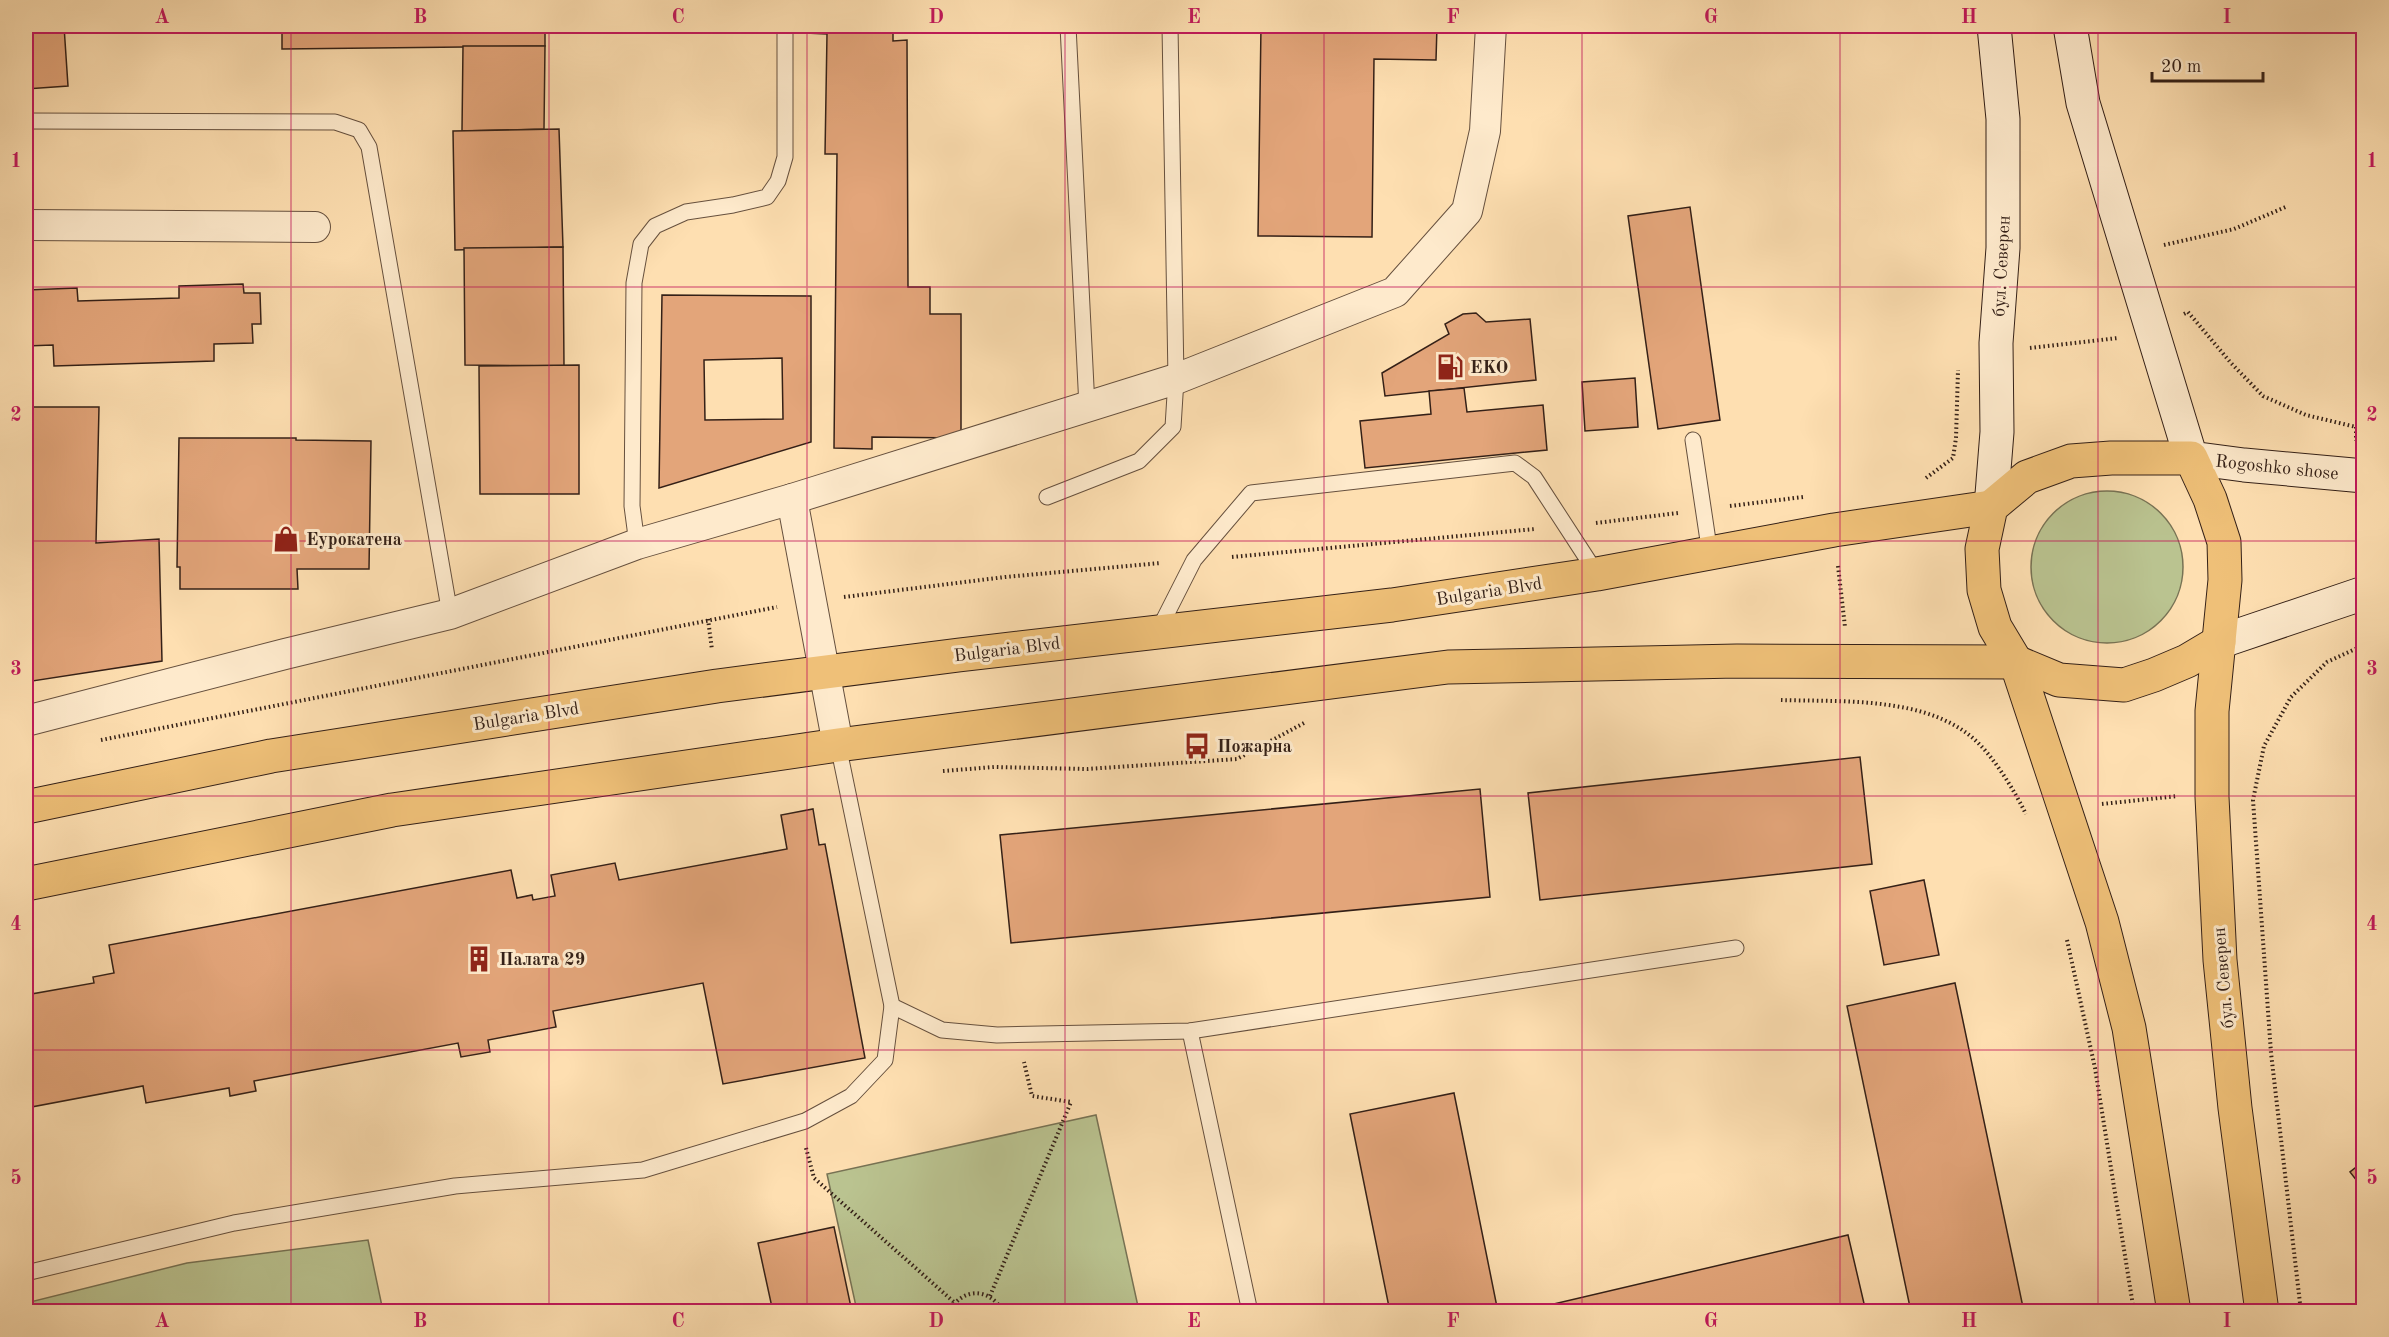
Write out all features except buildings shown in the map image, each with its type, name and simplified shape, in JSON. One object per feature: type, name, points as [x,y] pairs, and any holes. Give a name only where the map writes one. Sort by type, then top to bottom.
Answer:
[{"type":"main road","name":"бул. Северен","points":[[1991,507],[1997,432],[1996,344],[2003,248],[2003,119],[1994,26]]},
{"type":"main road","points":[[2070,26],[2083,103],[2191,458],[2110,458],[2071,461],[2027,477],[1991,507],[1982,549],[1984,590],[1995,627],[2016,662],[2102,922],[2128,1028],[2174,1311]]},
{"type":"main road","name":"бул. Северен","points":[[2191,458],[2210,499],[2224,542],[2225,580],[2212,711],[2212,797],[2220,960],[2235,1108],[2262,1311]]},
{"type":"main road","name":"Rogoshko shose","points":[[2191,458],[2244,465],[2360,490]]},
{"type":"main road","name":"Bulgaria Blvd","points":[[26,807],[272,756],[717,686],[1158,631],[1392,605],[1597,574],[1834,530],[1991,507]]},
{"type":"main road","points":[[26,884],[392,810],[838,745],[1448,667],[1737,661],[2016,662],[2059,680],[2124,685],[2187,661],[2219,642],[2364,593]]},
{"type":"street","points":[[26,721],[450,614],[637,544],[792,499],[1176,380],[1395,292],[1467,211],[1485,131],[1491,26]]},
{"type":"street","points":[[26,225],[315,227]]},
{"type":"street","points":[[792,499],[838,745]]},
{"type":"lane","points":[[637,544],[632,506],[634,283],[641,244],[655,226],[686,212],[767,197],[777,182],[785,157],[786,26]]},
{"type":"lane","points":[[1068,26],[1087,407]]},
{"type":"lane","points":[[1047,497],[1139,461],[1173,427],[1176,380],[1170,26]]},
{"type":"lane","points":[[26,121],[335,122],[359,130],[369,147],[450,614]]},
{"type":"lane","points":[[1693,440],[1710,554]]},
{"type":"lane","points":[[1158,631],[1194,560],[1251,493],[1515,463],[1534,477],[1597,574]]},
{"type":"lane","points":[[26,1273],[257,1219],[455,1186],[643,1170],[799,1123],[851,1096],[885,1060],[892,1006],[838,745]]},
{"type":"lane","points":[[892,1006],[942,1030],[1017,1035],[1190,1031],[1736,948]]},
{"type":"lane","points":[[1190,1031],[1250,1311]]},
{"type":"path","points":[[2163,245],[2234,229],[2288,206]]},
{"type":"path","points":[[2188,312],[2231,363],[2263,396],[2306,416],[2356,427],[2364,422]]},
{"type":"path","points":[[2031,348],[2116,339]]},
{"type":"path","points":[[1916,479],[1927,477],[1953,458],[1956,438],[1958,361]]},
{"type":"path","points":[[2360,490],[2360,561]]},
{"type":"path","points":[[96,741],[718,617],[810,601],[1005,577],[1565,526],[1807,496]]},
{"type":"path","points":[[1839,567],[1846,635]]},
{"type":"path","points":[[2301,1311],[2271,1053],[2253,800],[2264,746],[2291,697],[2327,662],[2364,645]]},
{"type":"path","points":[[1774,700],[1854,702],[1900,706],[1937,716],[1974,739],[2014,789],[2028,818]]},
{"type":"path","points":[[937,771],[994,767],[1087,769],[1237,759],[1304,723],[1315,722]]},
{"type":"path","points":[[2098,805],[2186,795]]},
{"type":"path","points":[[2064,929],[2095,1068],[2134,1311]]},
{"type":"path","points":[[990,1296],[1071,1102],[1032,1096],[1017,1035]]},
{"type":"path","points":[[799,1123],[814,1178],[954,1302]]},
{"type":"path","points":[[949,1311],[954,1302],[971,1292],[981,1292],[998,1302],[1003,1311]]},
{"type":"green space","points":[[2107,491],[2136,496],[2161,513],[2178,538],[2183,567],[2178,596],[2161,621],[2136,638],[2107,643],[2078,638],[2053,621],[2036,596],[2031,567],[2036,538],[2053,513],[2078,496]]},
{"type":"green space","points":[[1096,1115],[1139,1311],[857,1311],[827,1174]]},
{"type":"green space","points":[[368,1240],[383,1311],[26,1311],[26,1303],[187,1263]]},
{"type":"place","name":"EKO","points":[[1450,367]]},
{"type":"place","name":"Еурокатена","points":[[286,539]]},
{"type":"place","name":"Пожарна","points":[[1197,746]]},
{"type":"place","name":"Палата 29","points":[[479,959]]}]
